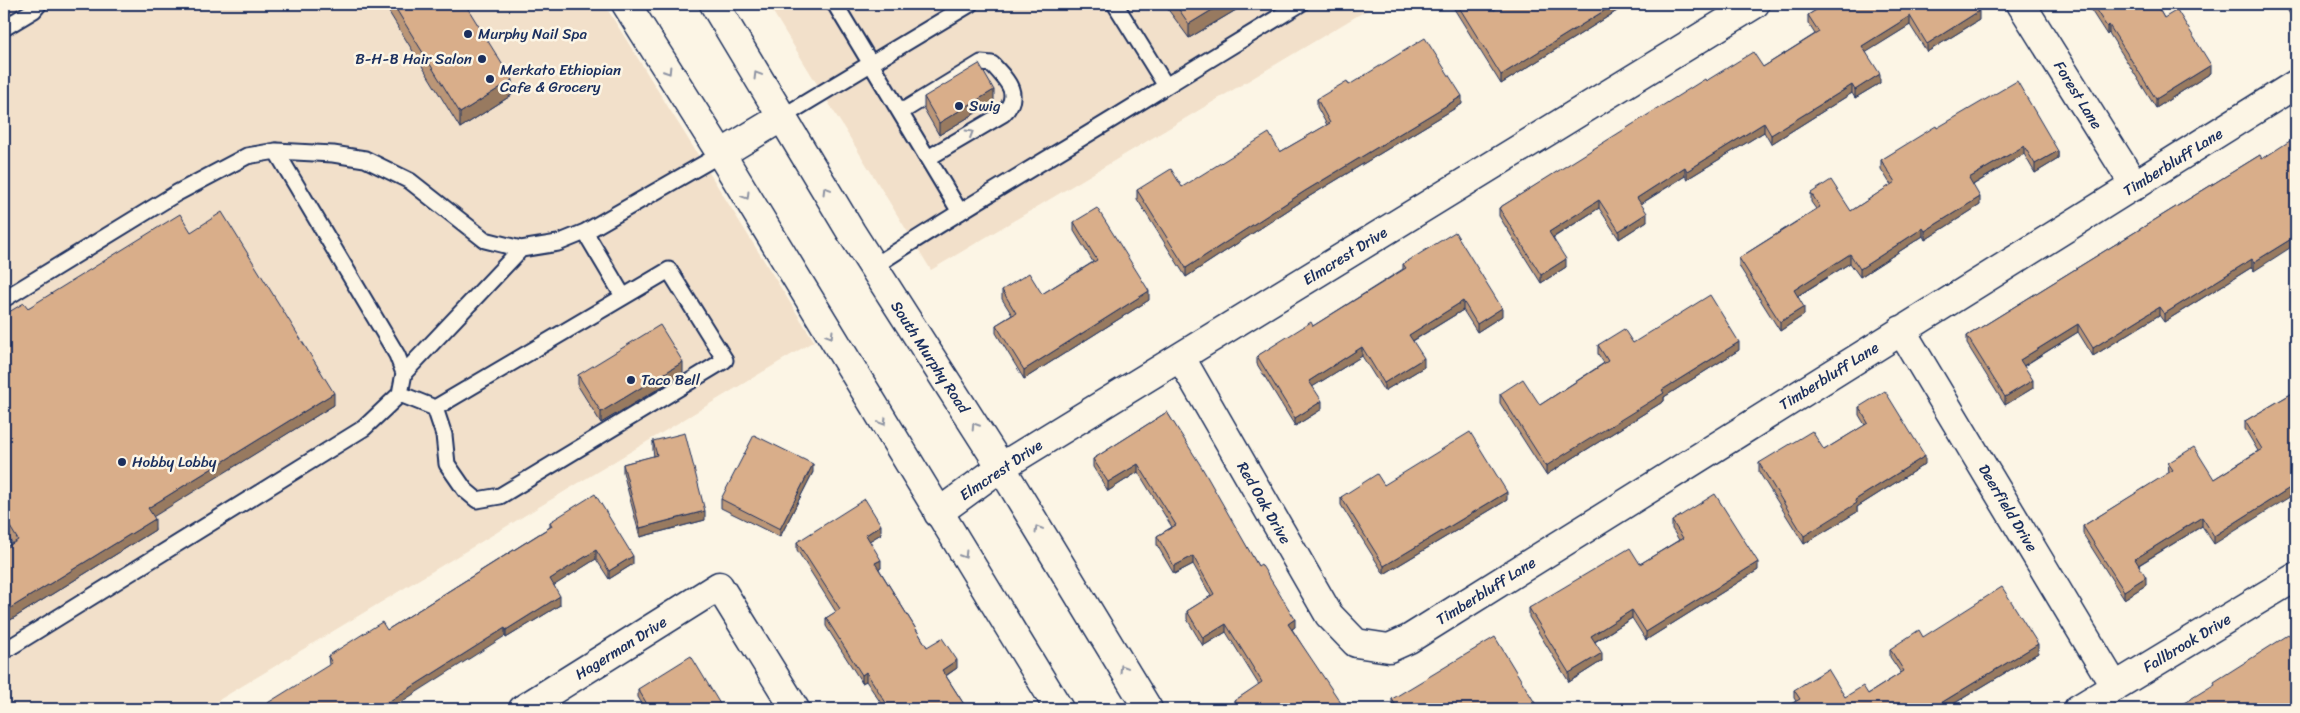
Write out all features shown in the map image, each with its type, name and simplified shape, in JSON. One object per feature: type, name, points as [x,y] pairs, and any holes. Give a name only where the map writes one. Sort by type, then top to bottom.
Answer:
[{"type":"street","points":[[626,4],[721,154],[938,513],[1060,709]]},
{"type":"street","name":"South Murphy Road","points":[[714,4],[873,267],[1001,467],[1148,709]]},
{"type":"street","name":"Elmcrest Drive","points":[[938,513],[1001,467],[1755,4]]},
{"type":"street","name":"Forest Lane","points":[[2021,4],[2135,186]]},
{"type":"street","name":"Timberbluff Lane","points":[[1356,643],[1389,648],[1409,639],[2296,84]]},
{"type":"street","points":[[721,154],[782,116]]},
{"type":"street","name":"Deerfield Drive","points":[[1901,330],[2116,687]]},
{"type":"street","name":"Red Oak Drive","points":[[1181,358],[1329,615],[1356,643]]},
{"type":"street","name":"Fallbrook Drive","points":[[2078,709],[2296,577]]},
{"type":"street","name":"Hagerman Drive","points":[[523,709],[719,586],[795,709]]},
{"type":"lane","points":[[4,28],[34,10],[39,4]]},
{"type":"lane","points":[[835,4],[960,212]]},
{"type":"lane","points":[[782,116],[970,4]]},
{"type":"lane","points":[[1115,4],[1166,86]]},
{"type":"lane","points":[[873,267],[1300,4]]},
{"type":"lane","points":[[900,112],[981,63],[992,64],[1009,86],[1013,96],[1011,105],[1003,114],[928,158]]},
{"type":"lane","points":[[4,299],[177,193],[247,156],[276,151],[333,154],[365,159],[410,180],[485,240],[521,249],[558,243],[585,232],[721,154]]},
{"type":"lane","points":[[4,651],[364,428],[400,394],[404,373],[397,355],[276,151]]},
{"type":"lane","points":[[585,232],[623,296]]},
{"type":"lane","points":[[404,373],[521,249]]},
{"type":"lane","points":[[400,394],[435,408],[444,435],[447,464],[465,490],[478,500],[500,496],[724,360],[669,270],[435,408]]},
{"type":"shaded area","points":[[4,4],[604,4],[814,341],[204,709],[4,709]]},
{"type":"shaded area","points":[[768,4],[1377,4],[931,270]]},
{"type":"building","points":[[393,4],[465,4],[512,80],[460,113]]},
{"type":"building","points":[[1175,4],[1222,4],[1189,24]]},
{"type":"building","points":[[1457,4],[1490,4],[1494,10],[1505,4],[1615,4],[1501,75]]},
{"type":"building","points":[[1826,4],[1974,4],[1979,11],[1927,44],[1910,16],[1862,46],[1880,74],[1855,90],[1852,85],[1771,135],[1764,123],[1687,171],[1685,167],[1637,198],[1647,213],[1619,231],[1599,200],[1549,232],[1566,259],[1541,275],[1499,208],[1705,79],[1706,81],[1753,52],[1763,67],[1819,32],[1808,15]]},
{"type":"building","points":[[2092,4],[2156,4],[2164,18],[2177,10],[2211,65],[2156,99],[2109,25],[2107,27]]},
{"type":"building","points":[[1425,38],[1462,96],[1305,191],[1186,268],[1137,190],[1171,169],[1182,187],[1269,133],[1280,152],[1330,123],[1317,99],[1347,81],[1349,85]]},
{"type":"building","points":[[979,64],[994,90],[939,123],[924,97]]},
{"type":"building","points":[[2017,81],[2058,151],[2035,164],[2024,146],[1969,178],[1980,197],[1925,231],[1923,228],[1860,269],[1850,254],[1794,290],[1804,307],[1780,322],[1739,258],[1820,207],[1811,193],[1831,180],[1851,211],[1895,182],[1881,160],[1936,126],[1937,128]]},
{"type":"building","points":[[2296,137],[2296,236],[2254,262],[2252,259],[2164,314],[2159,307],[2093,348],[2078,324],[2020,360],[2033,380],[2005,397],[1967,336],[2260,155],[2262,159]]},
{"type":"building","points":[[1097,208],[1149,291],[1024,370],[996,325],[1016,313],[1002,290],[1029,273],[1042,294],[1097,260],[1074,222]]},
{"type":"building","name":"Hobby Lobby","points":[[222,212],[334,393],[148,508],[155,519],[4,612],[4,549],[18,540],[4,517],[4,315],[24,303],[28,308],[180,214],[191,232]]},
{"type":"building","points":[[1455,232],[1502,308],[1477,324],[1463,301],[1409,335],[1424,358],[1384,383],[1362,347],[1309,381],[1322,401],[1295,418],[1257,356],[1311,322],[1313,326],[1406,268],[1403,264]]},
{"type":"building","points":[[1710,295],[1739,342],[1662,390],[1664,393],[1546,466],[1500,394],[1523,379],[1540,405],[1608,361],[1598,345],[1624,329],[1633,343]]},
{"type":"building","name":"Taco Bell","points":[[660,325],[683,362],[601,412],[578,375]]},
{"type":"building","points":[[1885,391],[1925,456],[1855,500],[1857,503],[1804,536],[1759,463],[1812,431],[1824,450],[1868,423],[1859,407]]},
{"type":"building","points":[[2296,391],[2296,484],[2214,536],[2202,517],[2135,559],[2146,577],[2124,591],[2083,526],[2173,470],[2168,463],[2194,447],[2214,479],[2262,449],[2245,421]]},
{"type":"building","points":[[1167,412],[1201,466],[1258,566],[1261,564],[1295,619],[1288,624],[1341,703],[1332,709],[1239,709],[1234,701],[1262,682],[1226,624],[1203,638],[1187,611],[1214,594],[1193,556],[1174,566],[1157,536],[1176,525],[1138,464],[1108,482],[1093,459]]},
{"type":"building","points":[[1470,432],[1507,492],[1384,566],[1341,497],[1377,474],[1384,485]]},
{"type":"building","points":[[685,433],[705,511],[640,528],[623,464],[657,455],[653,441]]},
{"type":"building","points":[[754,435],[813,464],[780,529],[721,499]]},
{"type":"building","points":[[595,494],[633,556],[609,571],[596,550],[550,579],[560,596],[506,630],[505,628],[377,709],[258,709],[332,663],[328,656],[382,622],[387,630],[552,526],[550,522]]},
{"type":"building","points":[[1715,494],[1758,562],[1646,632],[1632,610],[1591,636],[1602,653],[1569,673],[1529,608],[1630,548],[1640,564],[1683,538],[1672,521]]},
{"type":"building","points":[[865,499],[881,525],[866,535],[881,560],[875,563],[927,647],[942,638],[957,660],[942,670],[967,709],[890,709],[866,672],[862,675],[826,618],[840,609],[797,542]]},
{"type":"building","points":[[2002,587],[2038,644],[1931,709],[1783,709],[1800,699],[1794,690],[1828,669],[1845,697],[1863,686],[1868,694],[1904,671],[1890,649],[1919,630],[1923,637]]},
{"type":"building","points":[[2296,630],[2296,709],[2174,709],[2215,684],[2214,682]]},
{"type":"building","points":[[1495,637],[1538,708],[1398,709],[1392,699]]},
{"type":"building","points":[[691,656],[723,709],[650,709],[638,689]]},
{"type":"place","name":"Murphy Nail Spa","points":[[468,34]]},
{"type":"place","name":"B-H-B Hair Salon","points":[[482,59]]},
{"type":"place","name":"Merkato Ethiopian Cafe & Grocery","points":[[490,79]]},
{"type":"place","name":"Swig","points":[[959,106]]},
{"type":"place","name":"Taco Bell","points":[[631,380]]},
{"type":"place","name":"Hobby Lobby","points":[[122,462]]}]
